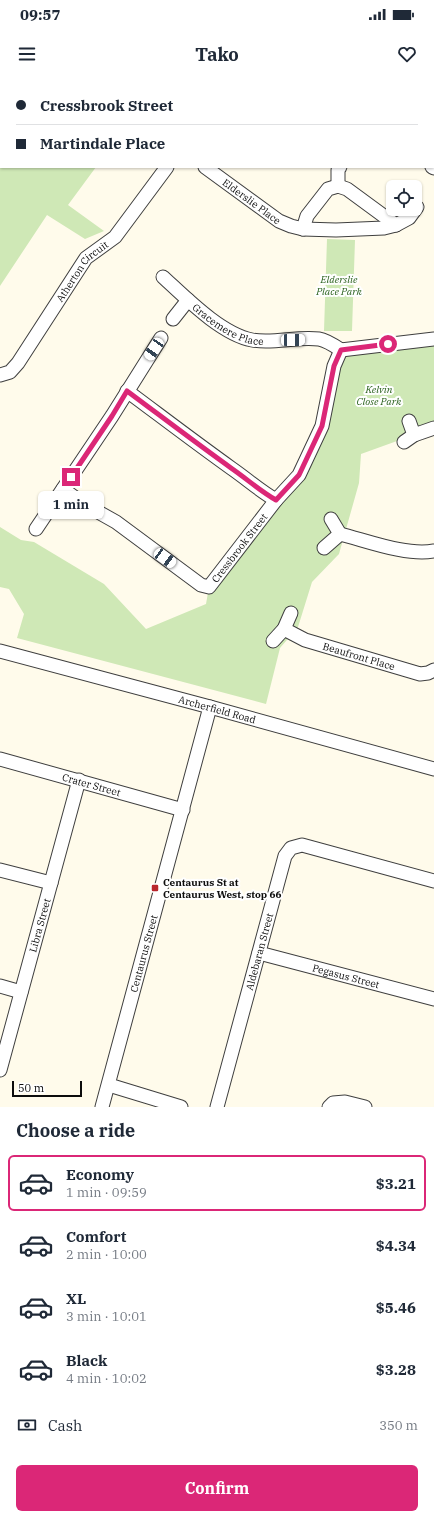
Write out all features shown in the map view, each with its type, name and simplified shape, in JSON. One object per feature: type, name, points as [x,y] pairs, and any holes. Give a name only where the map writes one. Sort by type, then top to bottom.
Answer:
[{"type":"street","name":"Atherton Circuit","points":[[0,375],[10,372],[18,363],[86,258],[115,238],[166,168]]},
{"type":"street","name":"Elderslie Place","points":[[206,168],[279,222],[290,226],[303,229],[336,230],[384,228],[396,225],[410,216]]},
{"type":"street","points":[[338,186],[339,168]]},
{"type":"street","points":[[303,229],[307,216],[328,189],[338,186],[347,189],[396,225]]},
{"type":"street","name":"Gracemere Place","points":[[163,277],[188,300],[223,328],[239,336],[253,340],[320,339],[341,350]]},
{"type":"street","name":"Gracemere Place","points":[[173,319],[188,300]]},
{"type":"street","points":[[36,528],[112,416],[161,338]]},
{"type":"street","points":[[341,350],[434,339]]},
{"type":"street","name":"Cressbrook Street","points":[[63,489],[84,504],[116,522],[201,585],[208,587],[276,500],[299,475],[322,426],[334,366],[341,350]]},
{"type":"street","points":[[127,391],[209,453],[233,469],[261,492],[276,500]]},
{"type":"street","points":[[409,421],[409,439],[434,428]]},
{"type":"street","points":[[331,519],[340,534],[410,552],[423,553],[434,551]]},
{"type":"street","points":[[324,548],[340,534]]},
{"type":"street","points":[[273,641],[284,629],[290,613]]},
{"type":"street","name":"Beaufront Place","points":[[284,629],[305,640],[420,674],[428,673],[434,670]]},
{"type":"street","name":"Archerfield Road","points":[[0,651],[434,769]]},
{"type":"street","name":"Centaurus Street","points":[[102,1107],[210,707]]},
{"type":"street","name":"Crater Street","points":[[0,759],[183,810]]},
{"type":"street","name":"Libra Street","points":[[0,1070],[79,780]]},
{"type":"street","name":"Aldebaran Street","points":[[217,1107],[285,856],[291,848],[302,845],[434,881]]},
{"type":"street","points":[[0,870],[51,883]]},
{"type":"street","name":"Pegasus Street","points":[[259,953],[434,999]]},
{"type":"street","points":[[0,986],[21,992]]},
{"type":"street","points":[[109,1085],[181,1107]]},
{"type":"street","points":[[329,1107],[332,1103],[345,1102],[365,1107]]},
{"type":"green space","points":[[0,168],[95,168],[68,205],[104,231],[85,239],[47,215],[0,286]]},
{"type":"green space","name":"Elderslie Place Park","points":[[327,239],[355,240],[352,331],[324,331]]},
{"type":"green space","name":"Kelvin Close Park","points":[[434,339],[434,428],[404,442],[397,441],[361,454],[359,483],[339,554],[312,582],[298,627],[280,648],[266,704],[17,638],[24,614],[9,589],[0,587],[0,527],[21,540],[34,542],[104,584],[146,629],[206,604],[209,587],[299,475],[341,350]]},
{"type":"place","name":"Centaurus St at Centaurus West, stop 66","points":[[155,888]]},
{"type":"route","points":[[71,477],[127,391],[209,453],[233,469],[261,492],[276,500],[299,475],[322,426],[334,366],[341,350],[388,344]]}]
